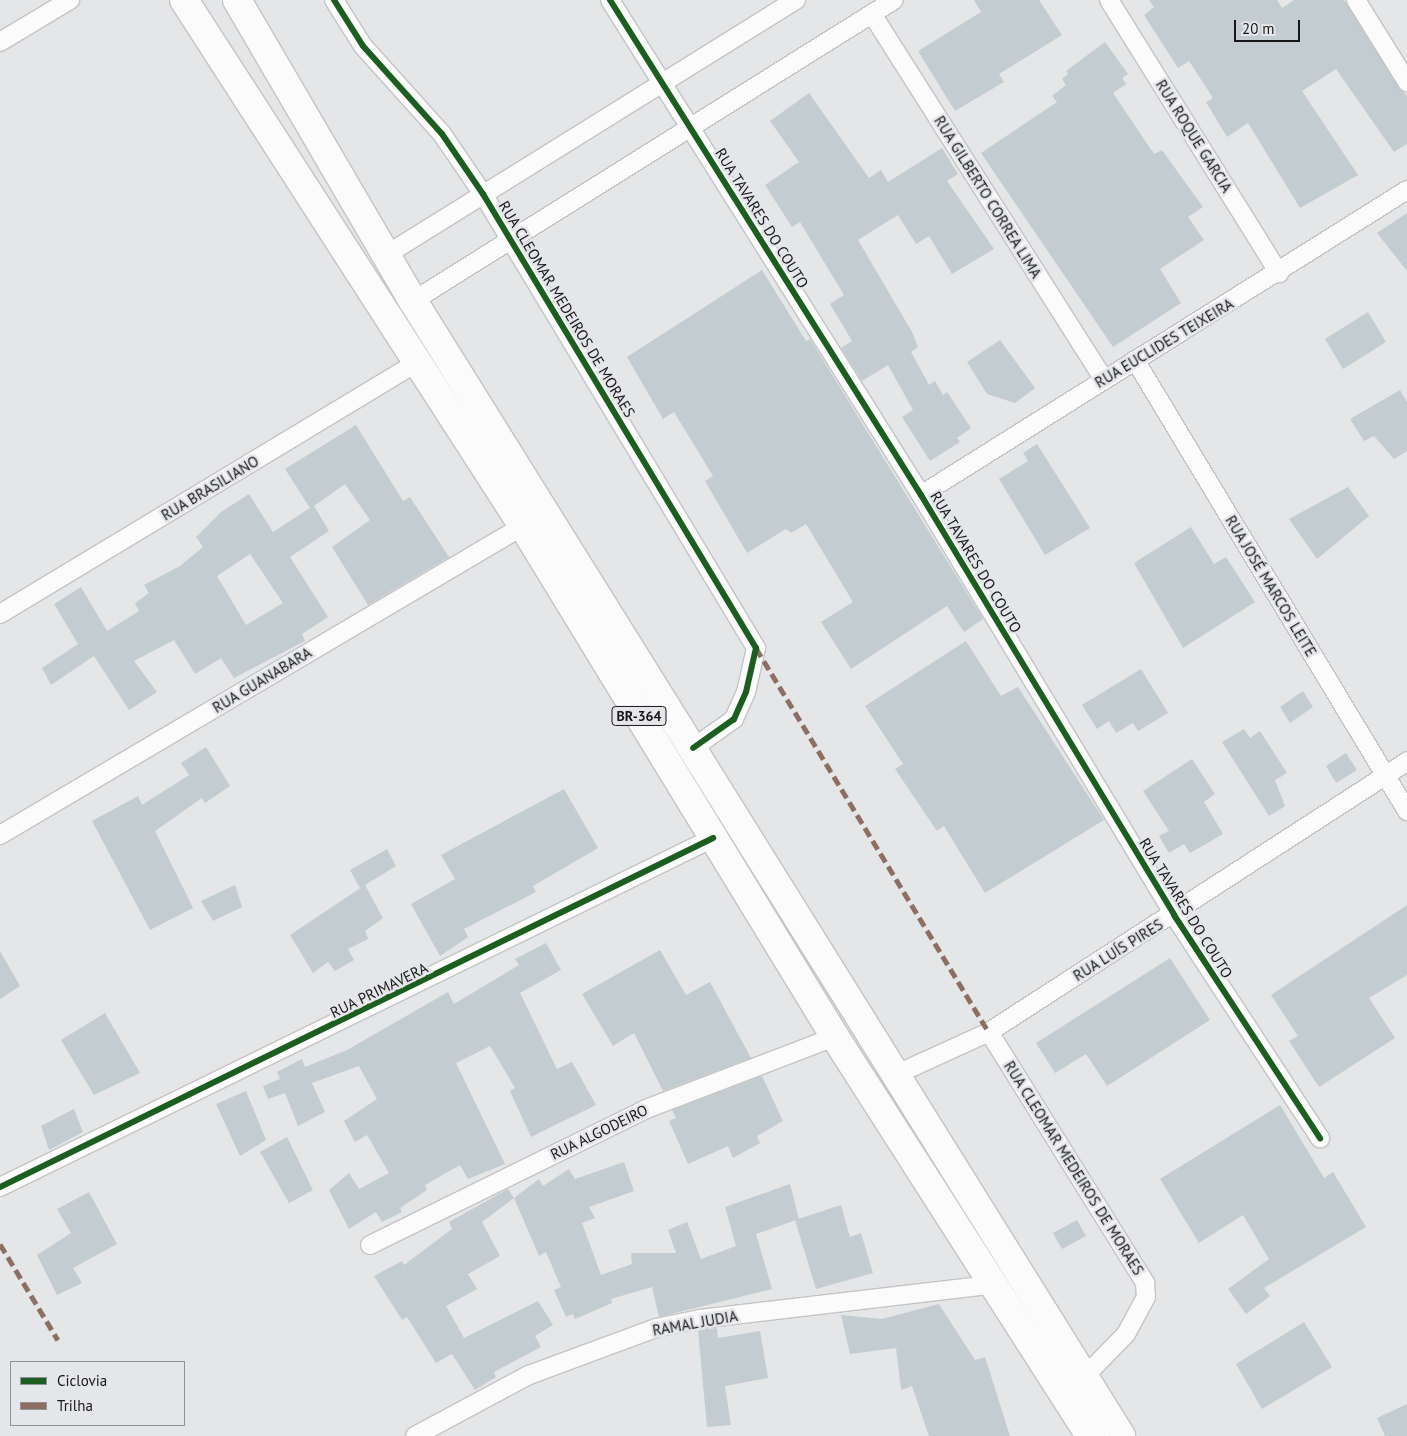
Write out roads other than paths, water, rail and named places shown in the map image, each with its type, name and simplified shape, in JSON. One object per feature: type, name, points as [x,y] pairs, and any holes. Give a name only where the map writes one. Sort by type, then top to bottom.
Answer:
[{"type":"highway","name":"BR-364","points":[[184,0],[265,129],[419,362],[523,526],[835,1036],[996,1284],[1090,1436]]},
{"type":"highway","name":"BR-364","points":[[237,0],[305,110],[412,301],[897,1074],[1121,1436]]},
{"type":"highway","points":[[265,129],[292,128],[305,110]]},
{"type":"street","points":[[0,42],[70,0]]},
{"type":"street","name":"RUA CLEOMAR MEDEIROS DE MORAES","points":[[334,0],[363,46],[442,134],[483,194],[756,648],[746,692],[734,719],[693,748]]},
{"type":"street","name":"RUA TAVARES DO COUTO","points":[[610,0],[921,495],[1174,915],[1320,1138]]},
{"type":"street","points":[[386,255],[796,0]]},
{"type":"street","points":[[412,301],[894,0]]},
{"type":"street","name":"RUA ROQUE GARCIA","points":[[1109,0],[1279,273]]},
{"type":"street","points":[[1356,0],[1407,82]]},
{"type":"street","name":"RUA GILBERTO CORREA LIMA","points":[[872,14],[1104,379]]},
{"type":"street","name":"RUA EUCLIDES TEIXEIRA","points":[[921,495],[1104,379],[1279,273],[1407,190]]},
{"type":"street","name":"RUA JOSÉ MARCOS LEITE","points":[[1135,360],[1407,811]]},
{"type":"street","name":"RUA BRASILIANO","points":[[0,614],[419,362]]},
{"type":"street","name":"RUA GUANABARA","points":[[0,835],[523,526]]},
{"type":"street","name":"RUA LUÍS PIRES","points":[[897,1074],[989,1032],[1174,915],[1407,762]]},
{"type":"street","name":"RUA PRIMAVERA","points":[[0,1187],[713,838]]},
{"type":"street","name":"RUA CLEOMAR MEDEIROS DE MORAES","points":[[989,1032],[1145,1283],[1146,1297],[1126,1334],[1084,1377]]},
{"type":"street","name":"RUA ALGODEIRO","points":[[370,1245],[646,1109],[835,1036]]},
{"type":"street","name":"RAMAL JUDIA","points":[[414,1436],[529,1375],[656,1328],[700,1319],[996,1284]]}]
